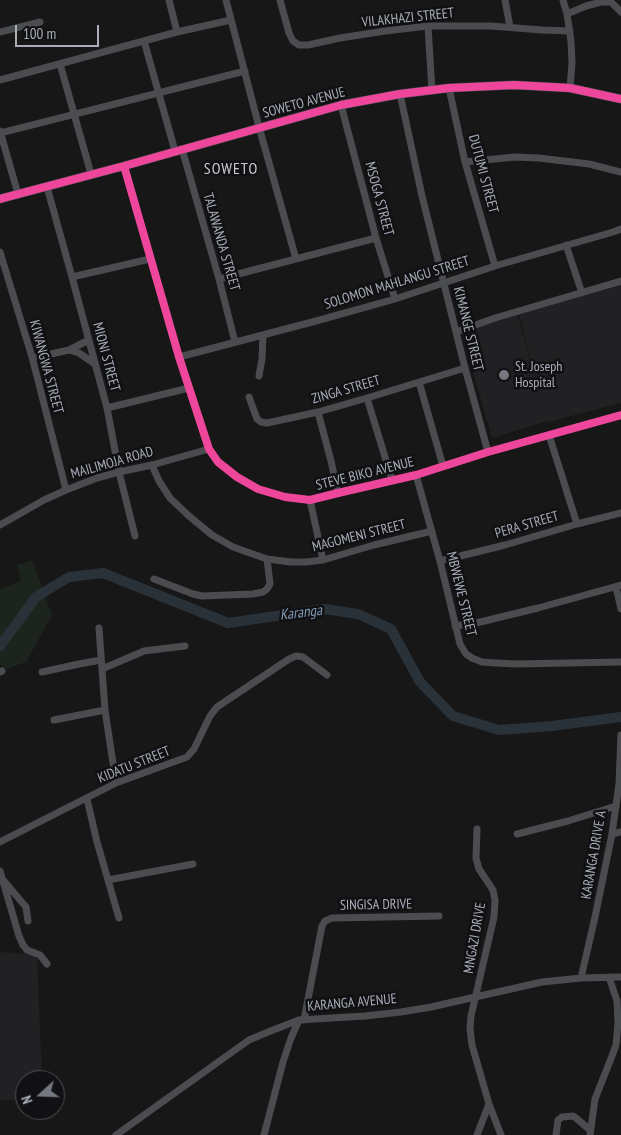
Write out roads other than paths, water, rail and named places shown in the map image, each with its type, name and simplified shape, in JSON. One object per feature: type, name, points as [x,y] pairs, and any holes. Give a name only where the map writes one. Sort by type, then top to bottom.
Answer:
[{"type":"street","points":[[169,0],[177,32]]},
{"type":"street","points":[[226,0],[296,259]]},
{"type":"street","name":"VILAKHAZI STREET","points":[[280,0],[293,41],[299,45],[308,46],[340,38],[428,26],[510,27],[570,31]]},
{"type":"street","points":[[505,0],[510,27]]},
{"type":"street","points":[[563,0],[571,41],[570,88]]},
{"type":"street","points":[[567,14],[586,6],[611,1],[621,12]]},
{"type":"street","points":[[0,80],[144,40],[231,20]]},
{"type":"street","points":[[0,32],[40,22]]},
{"type":"street","points":[[428,26],[432,91]]},
{"type":"street","name":"TALAWANDA STREET","points":[[144,40],[219,279],[235,342]]},
{"type":"street","points":[[60,64],[91,174]]},
{"type":"street","points":[[18,194],[0,132],[245,71]]},
{"type":"street","name":"SOWETO AVENUE","points":[[0,199],[341,104],[400,94],[449,88],[514,85],[570,88],[621,99]]},
{"type":"street","name":"DUTUMI STREET","points":[[449,88],[465,162],[495,266]]},
{"type":"street","name":"KIMANGE STREET","points":[[400,94],[443,283],[488,452]]},
{"type":"street","name":"MSOGA STREET","points":[[341,104],[376,238],[395,299]]},
{"type":"street","points":[[465,162],[515,157],[539,158],[589,164],[621,172]]},
{"type":"street","name":"STEVE BIKO AVENUE","points":[[124,166],[179,357],[209,449],[218,462],[237,477],[258,489],[285,497],[310,500],[416,475],[488,452],[621,415]]},
{"type":"street","name":"MIONI STREET","points":[[47,187],[107,408],[119,472],[135,536]]},
{"type":"street","name":"SOLOMON MAHLANGU STREET","points":[[179,357],[395,299],[495,266],[621,229]]},
{"type":"street","points":[[219,279],[376,238]]},
{"type":"street","points":[[566,246],[582,293]]},
{"type":"street","name":"KIWANGWA STREET","points":[[0,252],[32,357],[66,490]]},
{"type":"street","points":[[72,277],[150,259]]},
{"type":"street","points":[[456,332],[495,318],[621,281]]},
{"type":"street","points":[[259,376],[263,335]]},
{"type":"street","points":[[32,357],[69,350],[89,340]]},
{"type":"street","points":[[69,350],[79,353],[95,364]]},
{"type":"street","name":"ZINGA STREET","points":[[249,397],[257,419],[267,423],[318,412],[465,368]]},
{"type":"street","points":[[419,382],[443,466]]},
{"type":"street","points":[[107,408],[189,388]]},
{"type":"street","points":[[367,398],[392,480]]},
{"type":"street","points":[[318,412],[338,493]]},
{"type":"street","points":[[549,435],[577,524]]},
{"type":"street","name":"MAILIMOJA ROAD","points":[[0,525],[44,500],[97,478],[209,449]]},
{"type":"street","name":"MAGOMENI STREET","points":[[152,465],[159,481],[170,498],[179,508],[212,535],[233,547],[267,558],[291,562],[323,560],[432,531]]},
{"type":"street","name":"MBWEWE STREET","points":[[416,475],[440,561],[460,644],[466,654],[482,662],[515,664],[621,662]]},
{"type":"street","points":[[310,500],[323,560]]},
{"type":"street","name":"PERA STREET","points":[[440,561],[621,513]]},
{"type":"street","points":[[154,579],[202,596],[258,593],[267,590],[270,584],[267,558]]},
{"type":"street","points":[[456,626],[538,608],[618,586],[621,609]]},
{"type":"street","points":[[99,628],[105,710],[116,783]]},
{"type":"street","points":[[102,670],[144,651],[185,646]]},
{"type":"street","name":"KIDATU STREET","points":[[0,842],[116,783],[187,758],[194,749],[216,707],[289,659],[296,656],[303,657],[327,675]]},
{"type":"street","points":[[42,672],[101,660]]},
{"type":"street","points":[[54,720],[105,710]]},
{"type":"street","name":"KARANGA DRIVE A","points":[[581,978],[612,834],[619,784],[621,735]]},
{"type":"street","points":[[87,799],[119,918]]},
{"type":"street","points":[[517,834],[616,806]]},
{"type":"street","name":"MNGAZI DRIVE","points":[[477,828],[476,858],[479,870],[493,890],[495,900],[494,917],[470,1029],[472,1045],[489,1104],[501,1135]]},
{"type":"street","points":[[612,834],[621,832]]},
{"type":"street","points":[[108,880],[193,864]]},
{"type":"street","points":[[1,875],[24,904],[28,921]]},
{"type":"street","points":[[1,875],[23,945],[27,950],[40,956],[47,964]]},
{"type":"street","name":"SINGISA DRIVE","points":[[302,1020],[322,926],[325,921],[332,918],[439,916]]},
{"type":"street","name":"KARANGA AVENUE","points":[[116,1135],[249,1040],[302,1020],[402,1012],[542,982],[621,976]]},
{"type":"street","points":[[590,1132],[595,1100],[617,1040],[617,1001],[609,977]]},
{"type":"street","points":[[264,1135],[283,1062],[291,1038],[302,1020]]},
{"type":"street","points":[[478,1135],[489,1104]]},
{"type":"street","points":[[556,1135],[558,1120],[562,1117],[573,1116],[590,1132]]},
{"type":"waterway","name":"Karanga","points":[[0,646],[36,597],[69,577],[103,573],[228,623],[324,609],[358,614],[391,629],[420,682],[453,716],[499,730],[552,726],[621,717]]},
{"type":"place","name":"St. Joseph Hospital","points":[[504,375]]},
{"type":"district","name":"SOWETO","points":[[231,169]]}]
